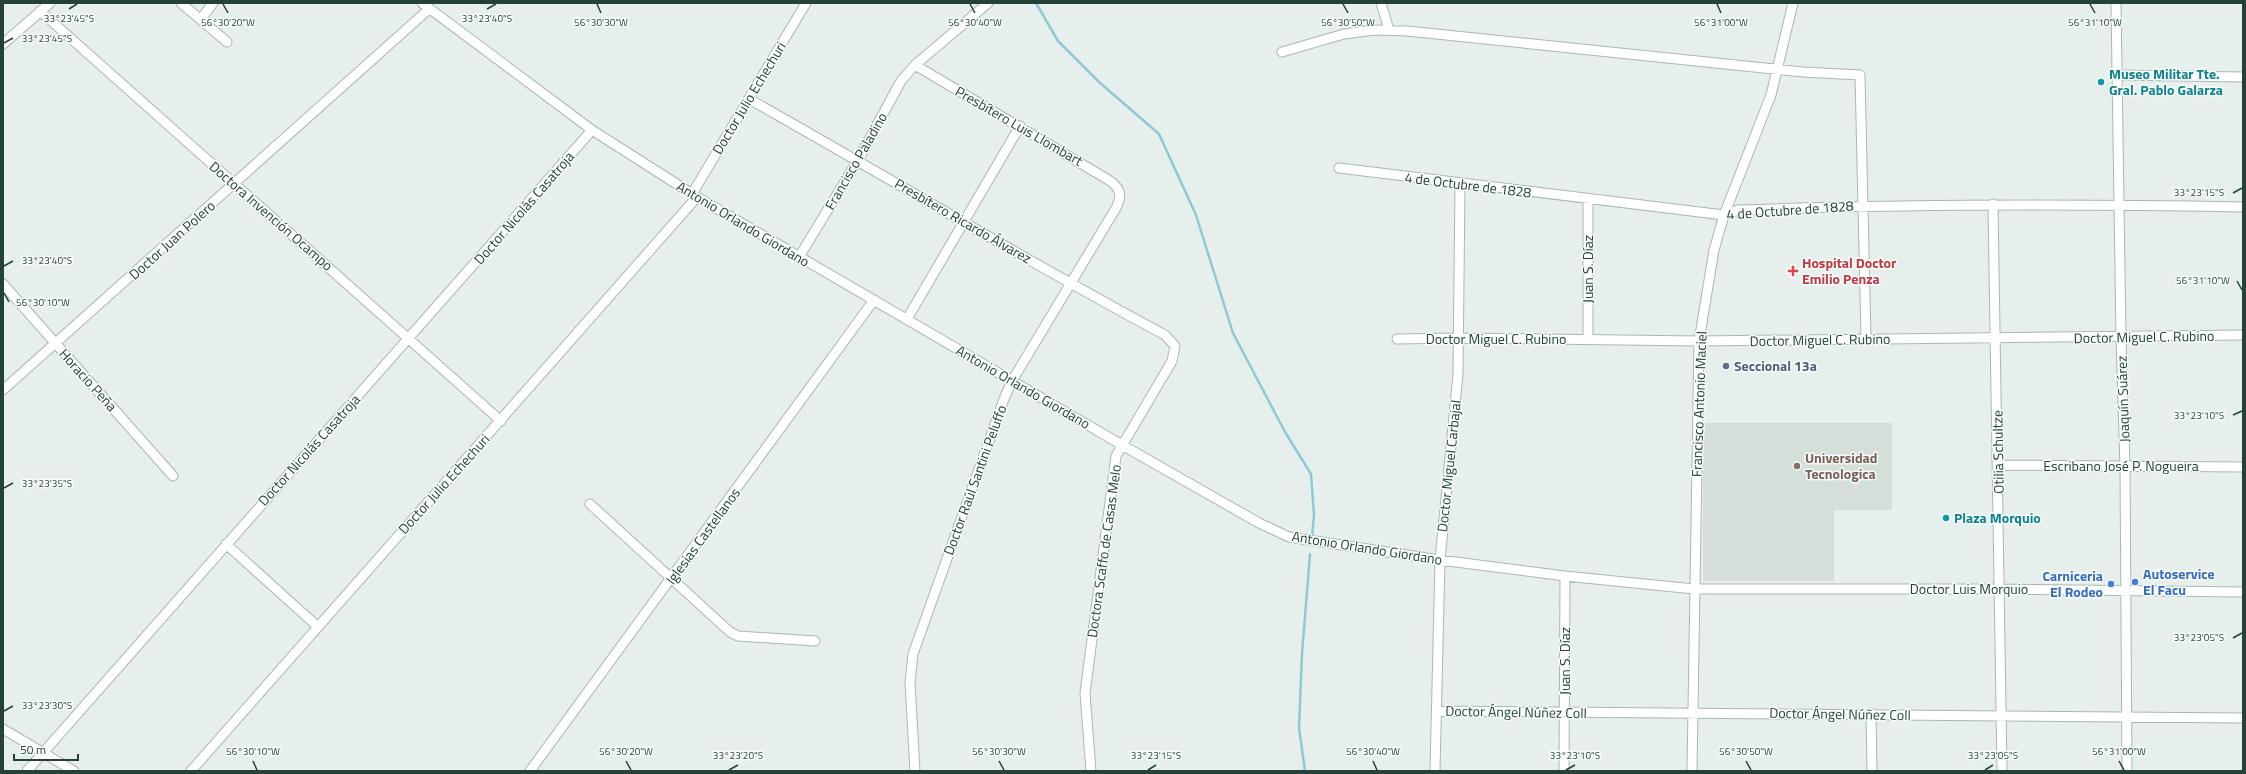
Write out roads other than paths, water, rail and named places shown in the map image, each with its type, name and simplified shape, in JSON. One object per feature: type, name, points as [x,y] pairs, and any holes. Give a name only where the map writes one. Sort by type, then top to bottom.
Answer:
[{"type":"street","points":[[3,44],[50,3]]},
{"type":"street","points":[[181,3],[228,42]]},
{"type":"street","points":[[201,19],[213,3]]},
{"type":"street","name":"Doctor Julio Echechuri","points":[[191,771],[317,626],[501,421],[695,195],[749,99],[806,3]]},
{"type":"street","name":"Francisco Paladino","points":[[799,258],[858,160],[901,81],[915,65],[988,3]]},
{"type":"street","points":[[1381,3],[1389,30]]},
{"type":"street","name":"Francisco Antonio Maciel","points":[[1692,771],[1698,341],[1714,250],[1724,215],[1771,95],[1793,3]]},
{"type":"street","name":"Joaquín Suárez","points":[[2116,3],[2121,337],[2125,467],[2127,771]]},
{"type":"street","name":"Antonio Orlando Giordano","points":[[425,5],[592,130],[695,195],[799,258],[1264,526],[1289,537],[1440,560],[1565,576],[1694,589]]},
{"type":"street","name":"Doctor Juan Polero","points":[[3,390],[234,184],[425,5]]},
{"type":"street","name":"Doctora Invención Ocampo","points":[[40,12],[501,421]]},
{"type":"street","points":[[1282,52],[1344,34],[1389,30],[1777,68],[1804,72],[1860,75],[1866,339]]},
{"type":"street","name":"Presbítero Luis Llombart","points":[[915,65],[1107,179],[1120,191]]},
{"type":"street","points":[[2118,75],[2243,77]]},
{"type":"street","name":"Presbítero Ricardo Álvarez","points":[[749,99],[858,160],[1070,284],[1165,335],[1175,346]]},
{"type":"street","points":[[907,319],[1020,126]]},
{"type":"street","name":"Doctor Nicolás Casatroja","points":[[27,771],[592,130]]},
{"type":"street","name":"4 de Octubre de 1828","points":[[1339,168],[1460,184],[1724,215],[1738,210],[1864,205],[1993,204],[2243,207]]},
{"type":"street","name":"Doctor Miguel Carbajal","points":[[1435,771],[1440,560],[1458,374],[1457,338],[1460,184]]},
{"type":"street","name":"Doctor Raúl Santini Peluffo","points":[[915,771],[910,683],[914,654],[1004,399],[1012,381],[1116,208],[1119,202],[1120,191]]},
{"type":"street","name":"Juan S. Díaz","points":[[1588,199],[1588,339]]},
{"type":"street","name":"Otilia Schultze","points":[[1993,204],[2002,771]]},
{"type":"street","name":"Horacio Peña","points":[[3,284],[173,476]]},
{"type":"street","name":"Iglesias Castellanos","points":[[530,771],[671,580],[874,300]]},
{"type":"street","name":"Doctor Miguel C. Rubino","points":[[1397,339],[1457,338],[1698,341],[1995,339],[2243,335]]},
{"type":"street","name":"Doctora Scaffo de Casas Melo","points":[[1091,771],[1085,694],[1116,456],[1172,361],[1175,346]]},
{"type":"street","name":"Escribano José P. Nogueira","points":[[1998,465],[2243,467]]},
{"type":"street","points":[[590,504],[671,580],[730,632],[738,636],[815,641]]},
{"type":"street","points":[[226,544],[317,626]]},
{"type":"street","name":"Juan S. Díaz","points":[[1564,771],[1565,576]]},
{"type":"street","name":"Doctor Luis Morquio","points":[[1694,589],[2000,589],[2126,592],[2243,592]]},
{"type":"street","name":"Doctor Ángel Núñez Coll","points":[[1437,711],[1565,713],[1871,713],[2002,716],[2243,718]]},
{"type":"street","points":[[1871,713],[1872,771]]},
{"type":"street","points":[[3,729],[74,771]]},
{"type":"waterway","points":[[1036,3],[1058,41],[1099,82],[1159,134],[1196,215],[1233,333],[1285,432],[1311,474],[1314,515],[1312,537]]},
{"type":"waterway","points":[[1305,771],[1299,728],[1302,654],[1310,554]]},
{"type":"place","name":"Museo Militar Tte. Gral. Pablo Galarza","points":[[2101,82]]},
{"type":"place","name":"Hospital Doctor Emilio Penza","points":[[1793,271]]},
{"type":"place","name":"Seccional 13a","points":[[1726,366]]},
{"type":"place","name":"Universidad Tecnologica","points":[[1797,466]]},
{"type":"place","name":"Plaza Morquio","points":[[1946,518]]},
{"type":"place","name":"Autoservice El Facu","points":[[2135,582]]},
{"type":"place","name":"Carniceria El Rodeo","points":[[2111,584]]}]
